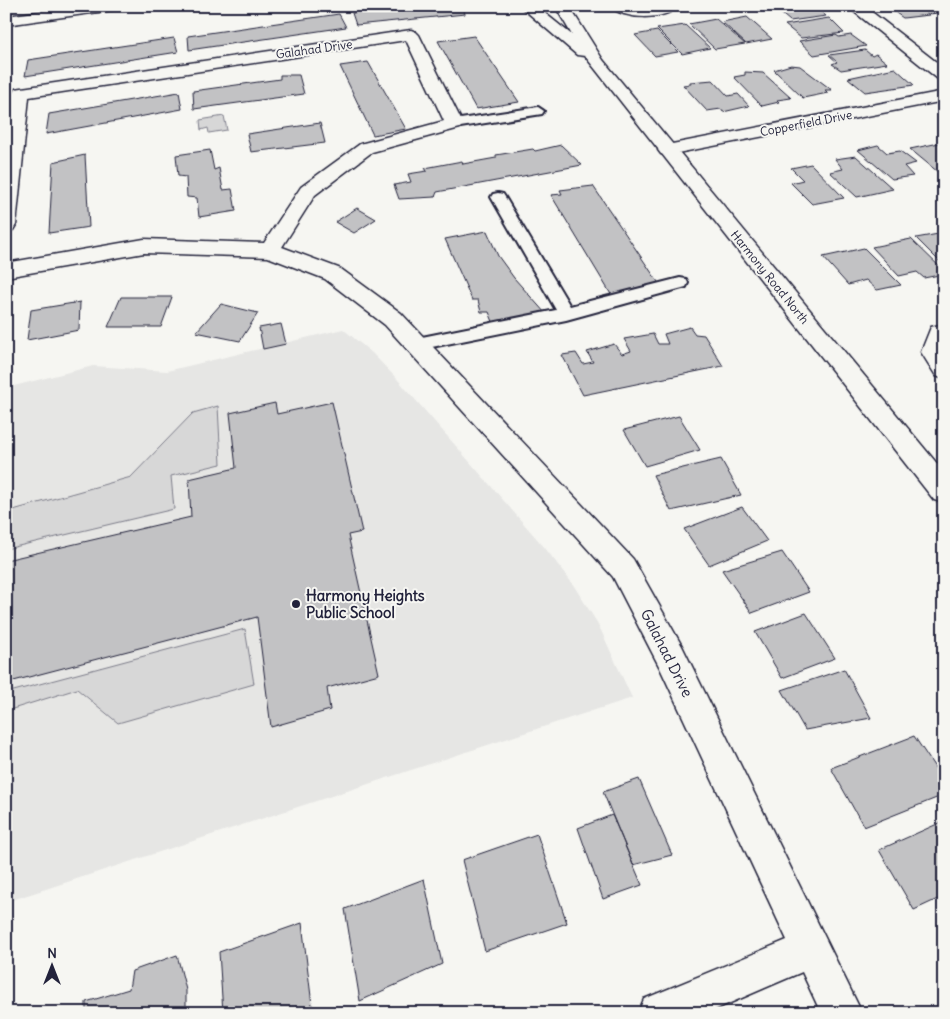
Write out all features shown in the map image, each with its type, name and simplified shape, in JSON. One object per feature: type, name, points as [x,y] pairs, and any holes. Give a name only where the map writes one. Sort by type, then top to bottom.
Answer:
[{"type":"street","points":[[6,21],[110,6]]},
{"type":"street","name":"Harmony Road North","points":[[527,6],[596,62]]},
{"type":"street","name":"Harmony Road North","points":[[562,6],[596,62],[944,492]]},
{"type":"street","points":[[617,6],[627,10],[650,13],[661,11],[671,6]]},
{"type":"street","points":[[854,6],[944,76]]},
{"type":"street","name":"Galahad Drive","points":[[6,225],[21,93],[411,35],[454,124]]},
{"type":"street","name":"Copperfield Drive","points":[[668,150],[944,96]]},
{"type":"street","points":[[270,250],[308,192],[366,148],[454,124]]},
{"type":"street","name":"Galahad Drive","points":[[6,270],[144,246],[270,250],[333,274],[393,319],[623,568],[671,657],[842,1013]]},
{"type":"street","points":[[944,332],[939,333],[933,352],[944,370]]},
{"type":"street","points":[[658,1013],[811,949]]},
{"type":"lane","points":[[454,124],[538,111]]},
{"type":"lane","points":[[498,197],[566,314]]},
{"type":"lane","points":[[417,344],[566,314],[680,283]]},
{"type":"shaded area","points":[[224,116],[227,130],[209,133],[208,128],[201,130],[200,120]]},
{"type":"shaded area","name":"Harmony Heights Public School","points":[[343,329],[372,353],[399,381],[545,548],[572,583],[598,624],[632,698],[6,902],[6,388],[93,366],[167,371]]},
{"type":"shaded area","points":[[218,406],[221,464],[171,476],[174,509],[6,549],[6,512],[131,477],[193,413]]},
{"type":"shaded area","points":[[245,629],[254,684],[118,723],[77,689],[6,711],[6,693]]},
{"type":"building","points":[[397,6],[463,6],[465,14],[356,25],[352,13]]},
{"type":"building","points":[[797,6],[814,6],[826,16],[790,21],[777,10]]},
{"type":"building","points":[[886,6],[917,6],[929,15],[903,18]]},
{"type":"building","points":[[919,6],[944,6],[944,12],[930,14]]},
{"type":"building","points":[[339,14],[346,27],[189,50],[188,36]]},
{"type":"building","points":[[747,17],[772,39],[746,44],[722,22]]},
{"type":"building","points":[[829,18],[844,33],[801,38],[785,25]]},
{"type":"building","points":[[716,19],[745,44],[715,49],[689,24]]},
{"type":"building","points":[[685,25],[710,48],[682,54],[657,29]]},
{"type":"building","points":[[657,31],[678,52],[655,56],[635,35]]},
{"type":"building","points":[[836,35],[839,37],[851,35],[866,46],[814,55],[799,41]]},
{"type":"building","points":[[474,36],[519,102],[476,109],[438,41]]},
{"type":"building","points":[[174,38],[178,52],[25,76],[28,60]]},
{"type":"building","points":[[865,50],[872,56],[876,54],[887,63],[841,70],[832,64],[837,62],[829,55]]},
{"type":"building","points":[[368,62],[406,129],[373,135],[340,66]]},
{"type":"building","points":[[791,65],[800,66],[832,90],[825,90],[828,93],[803,98],[774,70]]},
{"type":"building","points":[[895,68],[914,85],[865,92],[848,78]]},
{"type":"building","points":[[745,72],[763,73],[791,98],[777,100],[779,102],[762,106],[734,77],[745,75]]},
{"type":"building","points":[[280,75],[299,75],[304,94],[194,109],[193,91],[280,79]]},
{"type":"building","points":[[713,80],[728,96],[738,94],[749,106],[723,112],[721,109],[707,111],[683,85],[690,84],[690,82]]},
{"type":"building","points":[[179,92],[182,109],[46,134],[49,114]]},
{"type":"building","points":[[320,123],[325,143],[251,152],[247,134]]},
{"type":"building","points":[[944,142],[944,177],[910,149]]},
{"type":"building","points":[[561,145],[582,165],[437,192],[435,197],[399,199],[394,185],[411,182],[408,174],[427,171],[425,168],[462,161],[463,164],[496,158],[496,155],[533,149],[535,151]]},
{"type":"building","points":[[878,145],[887,153],[900,151],[916,163],[904,166],[913,176],[892,179],[858,150]]},
{"type":"building","points":[[210,150],[214,170],[219,168],[223,190],[232,189],[236,211],[199,217],[197,198],[187,197],[186,177],[178,176],[176,155]]},
{"type":"building","points":[[85,155],[89,227],[49,233],[53,162]]},
{"type":"building","points":[[856,156],[893,189],[857,197],[830,172],[843,169],[835,159]]},
{"type":"building","points":[[811,164],[844,198],[812,204],[791,183],[803,180],[791,168]]},
{"type":"building","points":[[593,186],[660,285],[612,296],[551,195],[562,194],[560,190]]},
{"type":"building","points":[[357,208],[376,219],[354,233],[335,222]]},
{"type":"building","points":[[487,231],[498,256],[514,278],[546,314],[494,324],[489,312],[481,312],[478,300],[472,300],[445,239]]},
{"type":"building","points":[[944,233],[944,266],[916,238]]},
{"type":"building","points":[[911,239],[944,271],[944,274],[924,278],[917,272],[899,276],[872,247]]},
{"type":"building","points":[[864,248],[901,285],[877,290],[866,280],[848,285],[823,257]]},
{"type":"building","points":[[121,297],[172,297],[161,327],[108,327]]},
{"type":"building","points":[[80,302],[79,330],[27,340],[31,310]]},
{"type":"building","points":[[221,304],[258,313],[240,341],[196,332]]},
{"type":"building","points":[[281,324],[286,344],[263,349],[259,328]]},
{"type":"building","points":[[690,327],[695,334],[704,335],[723,366],[583,395],[562,355],[576,353],[583,364],[593,362],[587,352],[614,344],[622,354],[631,351],[624,339],[653,334],[658,344],[668,344],[664,334]]},
{"type":"building","points":[[332,402],[362,532],[348,535],[379,674],[327,688],[330,710],[271,727],[257,617],[6,683],[6,560],[191,517],[189,479],[236,468],[230,413],[275,403],[277,414]]},
{"type":"building","points":[[679,416],[700,450],[645,466],[624,430]]},
{"type":"building","points":[[721,459],[741,495],[671,511],[653,475]]},
{"type":"building","points":[[742,507],[767,541],[709,565],[684,529]]},
{"type":"building","points":[[782,552],[809,592],[752,613],[722,570]]},
{"type":"building","points":[[806,613],[835,658],[782,678],[755,632]]},
{"type":"building","points":[[844,669],[871,718],[805,730],[782,690]]},
{"type":"building","points":[[914,736],[944,781],[944,795],[864,827],[831,768]]},
{"type":"building","points":[[639,779],[672,855],[633,865],[603,792]]},
{"type":"building","points":[[612,815],[642,885],[603,899],[578,828]]},
{"type":"building","points":[[944,821],[944,896],[914,910],[879,850]]},
{"type":"building","points":[[537,834],[567,923],[485,951],[462,860]]},
{"type":"building","points":[[424,879],[442,964],[360,1001],[345,909]]},
{"type":"building","points":[[302,923],[313,1013],[223,1013],[219,952]]},
{"type":"building","points":[[177,955],[186,990],[186,1013],[86,1013],[86,1002],[129,989],[132,971]]},
{"type":"place","name":"Harmony Heights Public School","points":[[296,604]]}]
